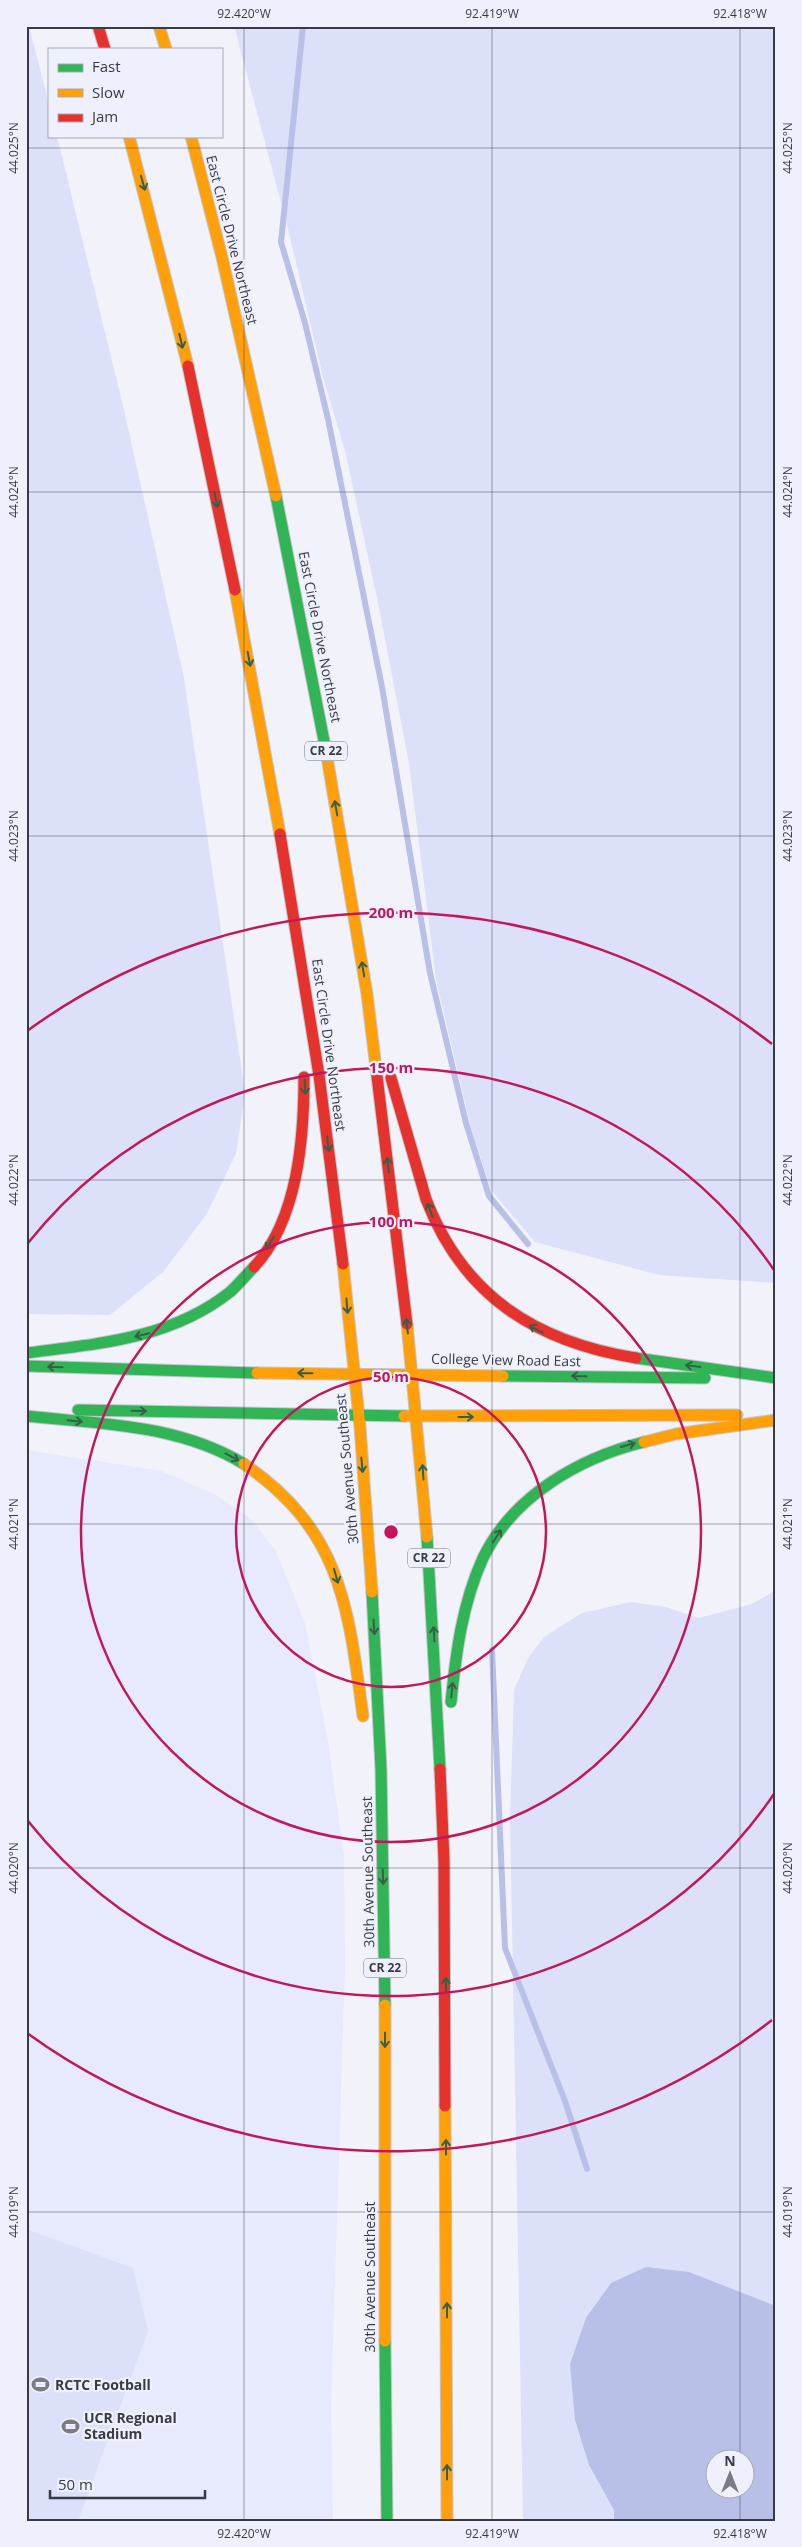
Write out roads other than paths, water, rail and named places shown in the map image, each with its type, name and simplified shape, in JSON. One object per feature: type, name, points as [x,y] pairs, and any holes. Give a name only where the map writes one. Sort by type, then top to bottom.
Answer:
[{"type":"main road","points":[[98,26],[104,48]]},
{"type":"main road","points":[[159,26],[166,48]]},
{"type":"main road","name":"East Circle Drive Northeast","points":[[130,138],[149,205],[186,362],[237,594],[299,933],[343,1262],[354,1374]]},
{"type":"main road","name":"East Circle Drive Northeast","points":[[191,138],[244,353],[290,558],[327,756],[367,994],[418,1417]]},
{"type":"main road","points":[[299,933],[303,1050]]},
{"type":"main road","points":[[367,994],[417,1170],[433,1217],[459,1263],[483,1291],[532,1327],[577,1346],[620,1355],[776,1378]]},
{"type":"main road","points":[[26,1353],[102,1343],[156,1331],[181,1322],[228,1293],[246,1274],[277,1232],[293,1195],[304,1131],[304,1070]]},
{"type":"main road","name":"College View Road East","points":[[26,1366],[354,1374],[776,1378]]},
{"type":"main road","name":"30th Avenue Southeast","points":[[354,1374],[368,1528],[377,1664],[386,2023],[384,2357],[387,2521]]},
{"type":"main road","points":[[26,1409],[358,1417],[604,1418],[776,1415]]},
{"type":"main road","points":[[26,1416],[166,1433],[212,1447],[250,1467],[274,1484],[304,1515],[333,1565],[344,1604],[365,1726]]},
{"type":"main road","name":"CR 22","points":[[418,1417],[430,1570],[444,1861],[447,2521]]},
{"type":"main road","points":[[444,1861],[450,1721],[459,1635],[470,1591],[491,1545],[509,1518],[530,1496],[564,1472],[608,1451],[680,1433],[776,1420]]},
{"type":"main road","points":[[367,1746],[382,1850]]},
{"type":"water","points":[[646,2267],[689,2272],[776,2306],[776,2521],[614,2521],[614,2510],[589,2465],[575,2420],[570,2364],[586,2318],[611,2283]]},
{"type":"waterway","points":[[303,26],[281,242],[305,323],[328,419],[382,687],[430,973],[466,1123],[489,1196],[528,1244]]},
{"type":"waterway","points":[[492,1650],[505,1948],[565,2101],[587,2169]]},
{"type":"place","name":"RCTC Football","points":[[41,2385]]},
{"type":"place","name":"UCR Regional Stadium","points":[[70,2426]]}]
